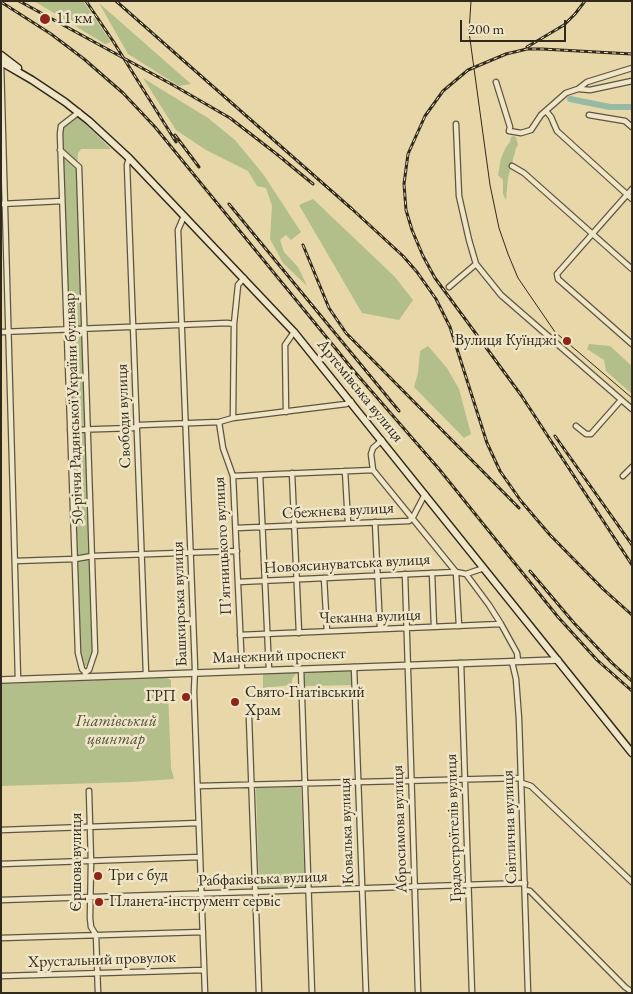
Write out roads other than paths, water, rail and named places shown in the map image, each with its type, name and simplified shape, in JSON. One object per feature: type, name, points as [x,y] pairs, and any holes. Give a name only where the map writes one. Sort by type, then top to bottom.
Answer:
[{"type":"main road","name":"Артемівська вулиця","points":[[1,55],[32,80]]},
{"type":"main road","name":"Артемівська вулиця","points":[[1,62],[32,80],[79,112],[129,158],[294,332],[632,753]]},
{"type":"street","points":[[1,62],[3,204],[9,331],[18,679]]},
{"type":"street","points":[[496,82],[510,127],[509,131],[521,133],[532,130],[546,111],[566,93],[578,89],[587,82],[632,68]]},
{"type":"street","points":[[578,89],[590,90],[632,81]]},
{"type":"street","points":[[546,111],[557,131],[632,199]]},
{"type":"street","name":"50-річчя Радянської України бульвар","points":[[60,150],[79,167],[95,652],[86,675],[82,670],[78,653],[60,150],[61,126],[79,112]]},
{"type":"street","points":[[589,115],[625,121],[632,127]]},
{"type":"street","points":[[456,124],[459,196],[476,264],[502,295],[632,409]]},
{"type":"street","name":"Свободи вулиця","points":[[129,158],[127,164],[146,674]]},
{"type":"street","points":[[512,166],[524,173],[632,269]]},
{"type":"street","points":[[632,189],[557,274],[558,279],[632,344]]},
{"type":"street","points":[[3,204],[62,201]]},
{"type":"street","name":"Башкирська вулиця","points":[[184,216],[178,230],[196,673],[194,692],[205,993]]},
{"type":"street","points":[[449,286],[476,264]]},
{"type":"street","points":[[233,418],[234,324],[238,285],[244,278]]},
{"type":"street","points":[[1,332],[234,324]]},
{"type":"street","points":[[286,412],[285,345],[294,332]]},
{"type":"street","points":[[576,426],[586,434],[591,434],[621,400]]},
{"type":"street","points":[[70,430],[219,422],[233,418],[346,404],[351,401]]},
{"type":"street","name":"П’ятницького вулиця","points":[[219,422],[223,448],[233,476],[242,671]]},
{"type":"street","name":"Артемівська вулиця","points":[[373,470],[371,454],[373,448],[382,440]]},
{"type":"street","points":[[623,476],[632,467]]},
{"type":"street","points":[[233,476],[373,470],[456,572],[459,626]]},
{"type":"street","points":[[345,471],[348,523]]},
{"type":"street","points":[[292,473],[299,632]]},
{"type":"street","points":[[260,475],[269,670]]},
{"type":"street","name":"Сбежнєва вулиця","points":[[236,528],[409,521],[425,494]]},
{"type":"street","points":[[375,522],[380,629]]},
{"type":"street","points":[[15,561],[75,559],[92,556],[236,551]]},
{"type":"street","points":[[456,572],[466,574],[484,568]]},
{"type":"street","name":"Новоясинуватська вулиця","points":[[238,582],[456,572]]},
{"type":"street","points":[[432,573],[434,627]]},
{"type":"street","name":"Абросимова вулиця","points":[[405,574],[418,993]]},
{"type":"street","points":[[466,574],[502,624],[517,653],[515,661]]},
{"type":"street","points":[[324,578],[327,632]]},
{"type":"street","name":"Чеканна вулиця","points":[[240,635],[502,624]]},
{"type":"street","name":"Манежний проспект","points":[[1,680],[86,675],[558,660]]},
{"type":"street","name":"Світлична вулиця","points":[[515,661],[522,780],[528,993]]},
{"type":"street","name":"Градостроїтелiв вулиця","points":[[461,663],[472,993]]},
{"type":"street","name":"Ковалька вулиця","points":[[354,667],[366,993]]},
{"type":"street","points":[[301,669],[312,993]]},
{"type":"street","points":[[249,718],[259,993]]},
{"type":"street","points":[[198,786],[465,779],[522,780],[531,786],[632,882]]},
{"type":"street","name":"Єршова вулиця","points":[[89,791],[91,826],[90,918],[91,927],[96,935],[98,993]]},
{"type":"street","points":[[1,830],[199,823]]},
{"type":"street","points":[[1,864],[91,862],[200,856]]},
{"type":"street","name":"Рабфаківська вулиця","points":[[1,900],[525,883]]},
{"type":"street","points":[[525,890],[530,891],[632,992]]},
{"type":"street","points":[[1,938],[203,932]]},
{"type":"street","name":"Хрустальний провулок","points":[[1,976],[204,970]]},
{"type":"waterway","points":[[570,99],[610,107],[632,107]]},
{"type":"tram line","points":[[471,1],[469,32],[490,185],[499,228],[508,254],[518,278],[555,332],[632,398]]},
{"type":"railway","points":[[19,1],[230,118],[283,159]]},
{"type":"railway","points":[[86,1],[176,142]]},
{"type":"railway","points":[[116,1],[352,209],[403,256],[417,272],[436,299],[450,327],[487,443],[500,471],[521,501],[550,535],[603,589],[632,615]]},
{"type":"railway","points":[[527,47],[564,25],[585,1]]},
{"type":"railway","points":[[1,2],[51,34],[84,59],[123,93],[155,127],[354,371],[439,469],[558,617],[597,660],[632,691]]},
{"type":"railway","points":[[632,54],[527,49],[506,54],[468,70],[443,91],[425,116],[408,154],[404,184],[406,210],[412,230],[435,278],[521,395],[632,565]]},
{"type":"railway","points":[[175,135],[199,167]]},
{"type":"railway","points":[[279,156],[313,184]]},
{"type":"railway","points":[[229,204],[399,411]]},
{"type":"railway","points":[[303,245],[329,308],[346,333],[519,508]]},
{"type":"railway","points":[[555,436],[632,545]]},
{"type":"railway","points":[[530,571],[574,623],[632,681]]},
{"type":"place","name":"11 км","points":[[45,19]]},
{"type":"place","name":"Вулиця Куїнджі","points":[[567,341]]},
{"type":"place","name":"ГРП","points":[[186,697]]},
{"type":"place","name":"Свято-Гнатівський Храм","points":[[235,702]]},
{"type":"place","name":"Три с буд","points":[[98,876]]},
{"type":"place","name":"Планета-інструмент сервіс","points":[[99,902]]},
{"type":"park label","name":"Гнатівський цвинтар","points":[[116,731]]}]
